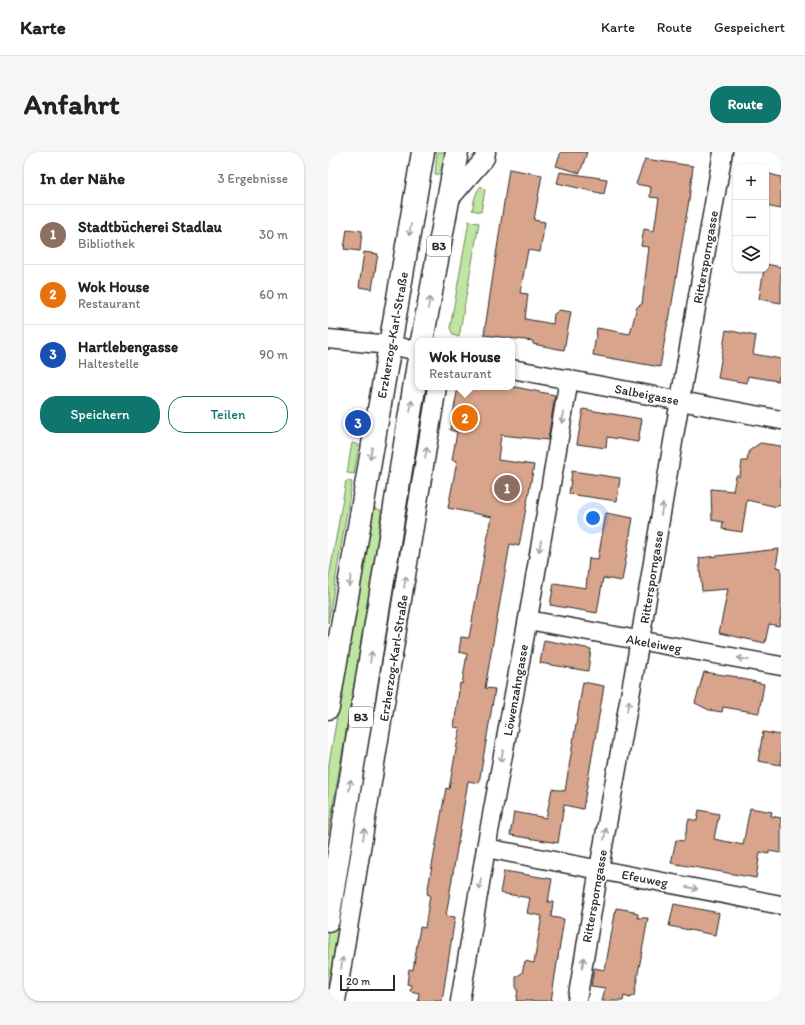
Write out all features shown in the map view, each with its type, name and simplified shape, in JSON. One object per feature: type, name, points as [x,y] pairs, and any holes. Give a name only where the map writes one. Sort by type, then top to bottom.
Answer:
[{"type":"main road","name":"Erzherzog-Karl-Straße","points":[[328,708],[423,152]]},
{"type":"main road","name":"B3","points":[[423,338],[457,152]]},
{"type":"main road","name":"Erzherzog-Karl-Straße","points":[[328,920],[415,383]]},
{"type":"street","points":[[448,201],[485,158],[486,152]]},
{"type":"street","name":"Rittersporngasse","points":[[577,1001],[723,152]]},
{"type":"street","points":[[328,339],[415,350]]},
{"type":"street","name":"Salbeigasse","points":[[515,370],[781,420]]},
{"type":"street","name":"Löwenzahngasse","points":[[460,1001],[486,848],[528,620],[569,379]]},
{"type":"street","name":"Erzherzog-Karl-Straße","points":[[336,1001],[437,390]]},
{"type":"street","name":"Akeleiweg","points":[[528,620],[781,666]]},
{"type":"street","name":"Efeuweg","points":[[486,848],[781,905]]},
{"type":"green space","points":[[437,152],[446,152],[441,174],[435,174]]},
{"type":"green space","points":[[481,186],[485,190],[481,212],[472,210],[476,194]]},
{"type":"green space","points":[[469,221],[479,223],[459,337],[453,335],[450,328]]},
{"type":"green space","points":[[423,394],[430,395],[328,988],[328,939]]},
{"type":"green space","points":[[352,443],[359,445],[354,474],[347,473]]},
{"type":"green space","points":[[346,481],[352,482],[328,623],[328,583]]},
{"type":"green space","points":[[373,508],[381,510],[376,557],[328,835],[328,769]]},
{"type":"building","points":[[561,152],[587,152],[580,173],[556,166]]},
{"type":"building","points":[[645,159],[693,166],[689,200],[660,367],[593,355],[597,328],[630,334],[637,307],[642,304],[649,247],[641,246],[644,229],[654,231],[659,198],[650,197],[651,187],[636,184]]},
{"type":"building","points":[[509,169],[542,175],[534,220],[545,222],[540,252],[528,250],[520,293],[528,294],[525,319],[553,324],[554,314],[560,310],[571,312],[564,350],[533,344],[533,341],[484,335]]},
{"type":"building","points":[[560,172],[607,179],[604,194],[557,183]]},
{"type":"building","points":[[769,174],[781,177],[781,209],[769,207]]},
{"type":"building","points":[[347,229],[362,231],[360,251],[344,249]]},
{"type":"building","points":[[364,252],[378,254],[372,289],[359,287]]},
{"type":"building","points":[[769,265],[781,267],[781,303],[759,299],[764,272],[769,272]]},
{"type":"building","points":[[726,330],[756,336],[753,354],[781,359],[781,376],[779,376],[778,381],[748,376],[747,383],[718,378]]},
{"type":"building","points":[[515,387],[555,395],[548,440],[501,435],[498,460],[534,465],[519,546],[510,544],[485,688],[495,689],[479,783],[468,781],[446,916],[455,917],[442,1001],[418,1001],[419,993],[410,991],[411,985],[407,984],[409,969],[413,970],[420,927],[425,928],[430,895],[427,894],[446,788],[449,789],[460,728],[454,727],[460,683],[462,684],[467,654],[459,652],[461,637],[469,638],[492,517],[448,508],[457,461],[452,460],[457,432],[450,430],[457,390],[515,390]]},
{"type":"building","points":[[583,409],[642,419],[638,442],[607,437],[606,448],[577,444]]},
{"type":"building","points":[[760,443],[781,446],[781,506],[777,505],[777,507],[747,500],[742,532],[722,529],[723,522],[712,520],[711,489],[733,491],[736,476],[740,476],[742,461],[747,461],[749,451]]},
{"type":"building","points":[[572,471],[620,478],[617,501],[569,494]]},
{"type":"building","points":[[606,513],[633,518],[622,581],[603,578],[597,613],[550,605],[554,583],[586,588],[589,558],[598,559]]},
{"type":"building","points":[[779,549],[776,567],[781,568],[781,616],[779,626],[769,624],[765,643],[719,633],[728,589],[702,591],[699,558]]},
{"type":"building","points":[[544,640],[591,649],[588,671],[540,663]]},
{"type":"building","points":[[704,672],[738,677],[764,684],[759,713],[723,707],[722,712],[709,710],[695,703]]},
{"type":"building","points":[[583,682],[604,686],[583,809],[564,805],[558,843],[510,835],[514,812],[546,818],[552,789],[565,791]]},
{"type":"building","points":[[763,732],[781,735],[781,765],[758,761]]},
{"type":"building","points":[[750,808],[772,812],[771,816],[781,818],[781,853],[769,851],[769,854],[760,852],[756,878],[671,863],[676,840],[684,841],[689,819],[697,821],[699,810],[719,814],[714,839],[743,845]]},
{"type":"building","points":[[504,871],[552,879],[548,902],[553,902],[551,917],[564,919],[551,1001],[516,1001],[518,990],[516,987],[516,977],[522,973],[525,961],[534,963],[542,916],[527,913],[530,898],[500,893]]},
{"type":"building","points":[[674,904],[719,913],[715,935],[669,926]]},
{"type":"building","points":[[616,908],[634,911],[634,913],[638,914],[638,918],[648,918],[634,996],[631,996],[630,998],[624,996],[623,1001],[602,1001],[605,988],[591,986],[594,968],[605,970]]},
{"type":"place","name":"Wok House","points":[[465,418]]},
{"type":"place","name":"Hartlebengasse","points":[[358,423]]},
{"type":"place","name":"Stadtbücherei Stadlau","points":[[507,488]]}]
